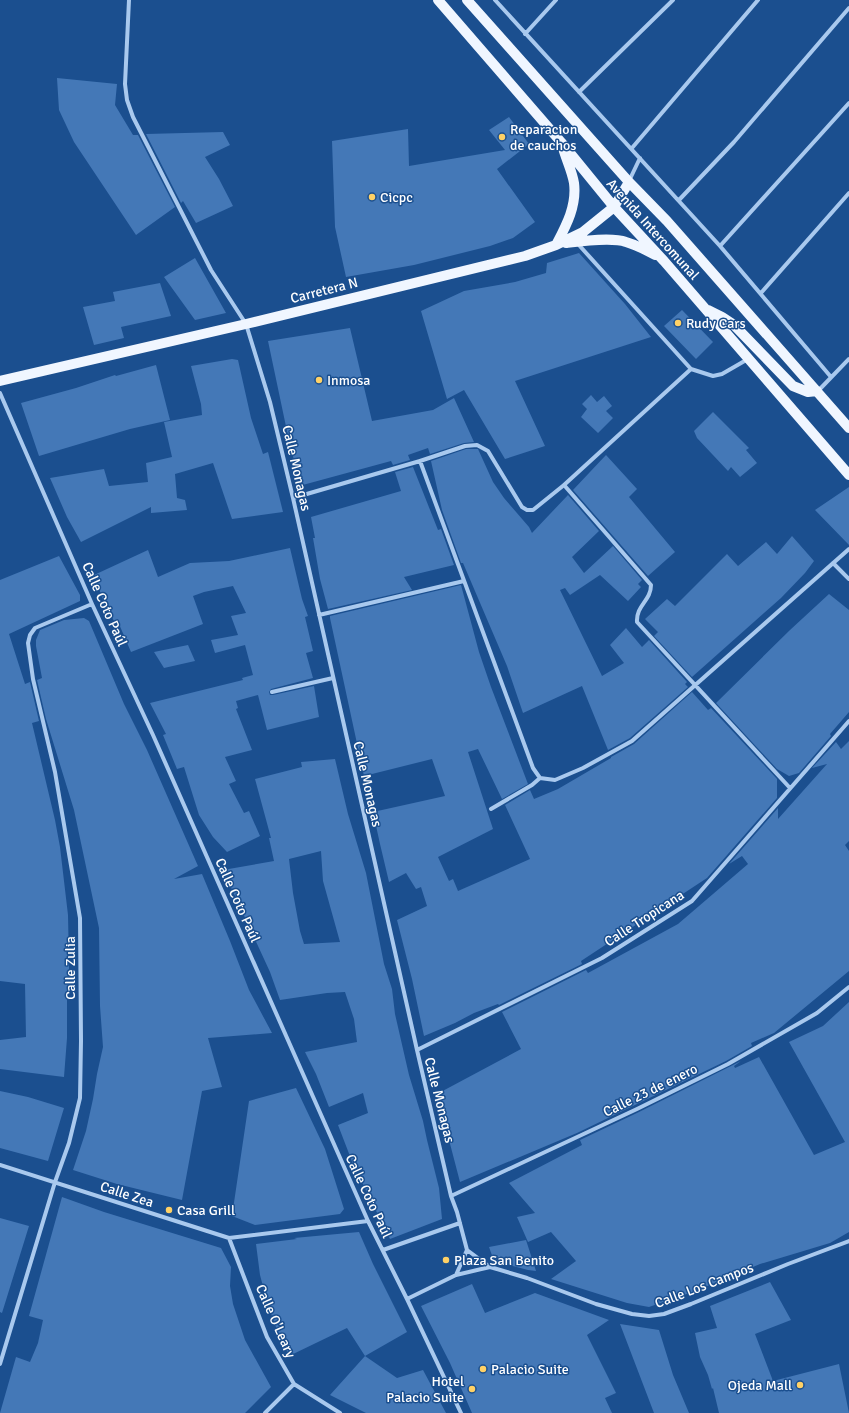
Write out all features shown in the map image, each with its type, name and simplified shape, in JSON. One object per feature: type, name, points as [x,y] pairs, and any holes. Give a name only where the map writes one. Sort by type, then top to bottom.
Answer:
[{"type":"main road","name":"Avenida Intercomunal","points":[[438,0],[561,142],[614,207],[664,261],[849,475]]},
{"type":"main road","name":"Avenida Intercomunal","points":[[467,0],[629,182],[667,221],[849,428]]},
{"type":"main road","points":[[556,245],[566,226],[574,204],[574,184],[561,142]]},
{"type":"main road","name":"Carretera N","points":[[0,381],[246,324],[525,256],[556,245],[583,232],[614,207],[629,182]]},
{"type":"main road","points":[[556,245],[597,240],[625,241],[647,250],[664,261]]},
{"type":"main road","points":[[704,308],[722,316],[734,325],[793,386],[808,392],[817,391]]},
{"type":"street","name":"Calle Monagas","points":[[129,0],[125,84],[127,100],[133,117],[211,270],[246,324],[270,402],[293,498],[416,1050],[451,1196],[467,1250]]},
{"type":"street","points":[[495,0],[632,148],[720,246],[831,377]]},
{"type":"street","points":[[525,34],[556,0]]},
{"type":"street","points":[[579,92],[673,0]]},
{"type":"street","points":[[632,148],[758,0]]},
{"type":"street","points":[[679,200],[734,142],[849,8]]},
{"type":"street","points":[[720,246],[849,103]]},
{"type":"street","points":[[629,182],[640,158]]},
{"type":"street","points":[[761,293],[849,193]]},
{"type":"street","points":[[576,242],[691,369],[713,376],[722,374],[748,359]]},
{"type":"street","points":[[817,391],[849,359]]},
{"type":"street","points":[[293,498],[420,461],[465,446],[477,444],[488,451],[522,507],[527,510],[533,510],[564,485],[691,369]]},
{"type":"street","name":"Calle Coto Paúl","points":[[0,393],[92,604],[153,735],[368,1221],[408,1299],[461,1413]]},
{"type":"street","points":[[420,461],[533,768],[540,778],[555,780],[583,768],[632,741],[849,549]]},
{"type":"street","points":[[564,485],[651,585],[651,593],[639,609],[637,615],[638,622],[790,788]]},
{"type":"street","points":[[832,563],[849,579]]},
{"type":"street","points":[[319,615],[464,581]]},
{"type":"street","name":"Calle Zulia","points":[[0,1364],[55,1182],[69,1143],[80,1098],[80,918],[55,772],[33,679],[28,643],[30,635],[35,628],[92,604]]},
{"type":"street","points":[[272,692],[333,678]]},
{"type":"street","name":"Calle Tropicana","points":[[416,1050],[602,958],[692,901],[849,721]]},
{"type":"street","points":[[491,809],[532,785],[540,778]]},
{"type":"street","name":"Calle 23 de enero","points":[[451,1196],[728,1064],[817,1013],[849,987]]},
{"type":"street","name":"Calle Zea","points":[[0,1165],[229,1238],[368,1221]]},
{"type":"street","points":[[383,1250],[460,1223]]},
{"type":"street","name":"Calle O'Leary","points":[[229,1238],[268,1337],[294,1384],[340,1413]]},
{"type":"street","name":"Calle Los Campos","points":[[408,1299],[456,1275],[490,1267],[527,1278],[596,1304],[632,1314],[649,1316],[664,1314],[849,1241]]},
{"type":"street","points":[[456,1275],[467,1250],[490,1267]]},
{"type":"street","points":[[265,1413],[294,1384]]},
{"type":"building","points":[[57,78],[117,84],[115,105],[133,135],[138,135],[175,207],[136,235],[74,142],[59,110]]},
{"type":"building","points":[[509,117],[529,144],[497,169],[535,222],[513,238],[490,246],[414,265],[346,277],[335,227],[332,141],[408,129],[409,166],[505,150],[489,130]]},
{"type":"building","points":[[223,132],[230,145],[205,157],[219,179],[233,206],[196,223],[183,201],[181,203],[146,134]]},
{"type":"building","points":[[579,253],[625,304],[651,337],[515,381],[545,446],[505,459],[464,390],[447,399],[421,311],[464,291],[515,282],[546,273],[547,263]]},
{"type":"building","points":[[195,258],[226,313],[195,320],[164,277]]},
{"type":"building","points":[[160,283],[171,316],[121,327],[124,338],[94,345],[83,307],[115,301],[113,292]]},
{"type":"building","points":[[682,310],[713,342],[696,359],[664,326]]},
{"type":"building","points":[[350,328],[372,421],[433,410],[454,398],[474,442],[464,443],[430,454],[428,448],[408,455],[410,460],[393,465],[391,461],[299,486],[268,341]]},
{"type":"building","points":[[232,359],[238,360],[251,418],[263,454],[268,452],[283,512],[232,519],[213,463],[175,474],[177,498],[185,500],[187,510],[151,513],[151,507],[81,542],[67,517],[50,478],[104,469],[109,486],[148,482],[146,463],[172,457],[164,422],[202,415],[201,404],[191,366]]},
{"type":"building","points":[[156,365],[170,420],[130,429],[39,456],[21,403],[76,388],[115,375],[116,376]]},
{"type":"building","points":[[591,395],[597,402],[604,396],[612,406],[606,411],[613,418],[598,433],[581,417],[587,409],[582,404]]},
{"type":"building","points":[[713,412],[749,448],[746,450],[757,463],[740,477],[731,467],[728,471],[697,438],[694,431]]},
{"type":"building","points":[[466,449],[478,449],[493,482],[504,498],[529,527],[532,533],[568,495],[599,531],[572,557],[584,573],[613,546],[642,580],[638,584],[641,587],[628,601],[600,575],[570,595],[565,588],[560,590],[602,676],[624,663],[610,645],[626,628],[642,647],[649,640],[687,682],[685,684],[688,687],[630,738],[608,750],[582,686],[523,713],[507,666],[463,563],[461,563],[442,510],[431,461]]},
{"type":"building","points":[[606,455],[637,489],[629,497],[675,552],[648,576],[573,490]]},
{"type":"building","points":[[413,467],[438,530],[441,529],[454,565],[404,577],[412,590],[328,609],[320,579],[311,517],[401,491],[395,472]]},
{"type":"building","points":[[849,487],[849,545],[815,510]]},
{"type":"building","points":[[792,536],[814,561],[805,573],[781,598],[692,677],[654,636],[658,632],[645,619],[667,599],[675,606],[727,554],[738,566],[766,542],[777,554]]},
{"type":"building","points":[[290,548],[302,599],[308,616],[305,617],[313,651],[306,653],[313,678],[271,689],[269,692],[270,695],[273,695],[314,686],[319,717],[267,730],[258,695],[236,701],[238,708],[236,709],[252,750],[225,757],[236,781],[229,784],[244,813],[249,811],[260,836],[227,852],[213,837],[199,815],[184,767],[177,769],[163,735],[166,734],[150,703],[243,680],[242,678],[253,675],[245,645],[215,653],[211,640],[238,635],[231,616],[246,613],[233,586],[204,592],[193,596],[203,624],[131,652],[119,624],[116,625],[103,600],[94,575],[148,550],[158,577],[190,563],[229,561]]},
{"type":"building","points":[[59,556],[80,595],[80,601],[9,634],[25,684],[30,682],[39,721],[32,723],[60,847],[68,915],[69,963],[69,988],[67,988],[67,1038],[64,1077],[0,1069],[0,1040],[26,1037],[25,984],[0,981],[0,580]]},
{"type":"building","points":[[461,585],[479,652],[528,784],[502,799],[478,749],[468,752],[493,829],[438,857],[449,881],[453,879],[458,891],[530,859],[505,805],[530,790],[534,799],[558,789],[611,758],[634,744],[692,692],[708,710],[711,708],[777,779],[777,798],[707,878],[581,961],[582,964],[499,1005],[498,1004],[474,1013],[424,1036],[412,979],[397,920],[427,906],[421,887],[416,889],[406,873],[389,882],[373,812],[445,796],[432,759],[364,776],[330,616]]},
{"type":"building","points":[[829,594],[849,610],[849,712],[830,734],[831,736],[799,773],[789,776],[777,769],[716,703]]},
{"type":"building","points":[[84,618],[89,621],[124,704],[147,750],[198,866],[174,879],[202,874],[249,990],[272,1033],[208,1038],[222,1087],[202,1091],[182,1200],[117,1184],[73,1170],[86,1131],[103,1047],[100,1006],[99,928],[74,810],[46,719],[37,680],[42,678],[36,640],[40,630],[64,620]]},
{"type":"building","points":[[188,645],[195,661],[164,668],[154,652]]},
{"type":"building","points":[[849,741],[849,841],[845,845],[849,851],[849,971],[774,1033],[751,1043],[752,1046],[726,1061],[577,1133],[460,1182],[437,1094],[521,1049],[502,1012],[586,970],[588,973],[678,924],[748,864],[742,856],[729,864],[778,808],[778,819],[827,764],[812,768],[836,742],[841,749]]},
{"type":"building","points":[[335,759],[348,814],[366,873],[384,964],[392,989],[395,1014],[409,1075],[423,1121],[439,1188],[442,1219],[390,1239],[353,1164],[338,1125],[368,1113],[363,1093],[329,1107],[316,1074],[305,1052],[357,1042],[354,1019],[345,992],[327,993],[280,1000],[270,972],[223,870],[274,861],[269,838],[271,838],[255,779],[302,767],[301,762]],"holes":[[[321,851],[323,881],[340,942],[304,944],[293,893],[289,859]]]},
{"type":"building","points":[[849,1002],[849,1232],[830,1243],[760,1264],[698,1290],[649,1307],[627,1303],[551,1279],[576,1261],[551,1232],[528,1242],[517,1217],[535,1213],[509,1183],[582,1145],[580,1140],[741,1061],[734,1066],[735,1068],[759,1057],[814,1155],[845,1142],[789,1042],[823,1026]]},
{"type":"building","points":[[296,1088],[325,1149],[344,1209],[340,1214],[255,1225],[232,1216],[249,1101]]},
{"type":"building","points":[[0,1091],[28,1097],[64,1108],[48,1161],[0,1148]]},
{"type":"building","points":[[62,1197],[104,1212],[221,1248],[231,1267],[230,1286],[233,1304],[245,1340],[271,1387],[245,1413],[0,1413],[16,1357],[30,1362],[38,1343],[43,1320],[29,1316]]},
{"type":"building","points":[[0,1218],[29,1226],[2,1313],[0,1312]]},
{"type":"building","points":[[359,1232],[373,1264],[407,1332],[365,1356],[347,1328],[289,1356],[268,1305],[260,1275],[256,1244],[297,1239],[294,1238]]},
{"type":"building","points":[[526,1240],[536,1271],[494,1261],[489,1247]]},
{"type":"building","points":[[770,1282],[791,1320],[755,1334],[773,1381],[839,1364],[849,1413],[719,1413],[713,1388],[712,1389],[700,1357],[695,1333],[717,1328],[710,1306]]},
{"type":"building","points":[[472,1284],[485,1313],[535,1293],[609,1320],[587,1335],[616,1393],[605,1398],[612,1413],[472,1413],[450,1363],[421,1306]]},
{"type":"building","points":[[620,1324],[659,1330],[673,1375],[689,1413],[654,1413]]},
{"type":"building","points":[[365,1356],[397,1378],[423,1370],[446,1413],[366,1413],[330,1395]]},
{"type":"place","name":"Reparacion de cauchos","points":[[502,137]]},
{"type":"place","name":"Cicpc","points":[[372,197]]},
{"type":"place","name":"Rudy Cars","points":[[678,323]]},
{"type":"place","name":"Inmosa","points":[[319,380]]},
{"type":"place","name":"Casa Grill","points":[[169,1210]]},
{"type":"place","name":"Plaza San Benito","points":[[446,1260]]},
{"type":"place","name":"Palacio Suite","points":[[483,1369]]},
{"type":"place","name":"Ojeda Mall","points":[[800,1385]]},
{"type":"place","name":"Hotel Palacio Suite","points":[[472,1389]]}]
